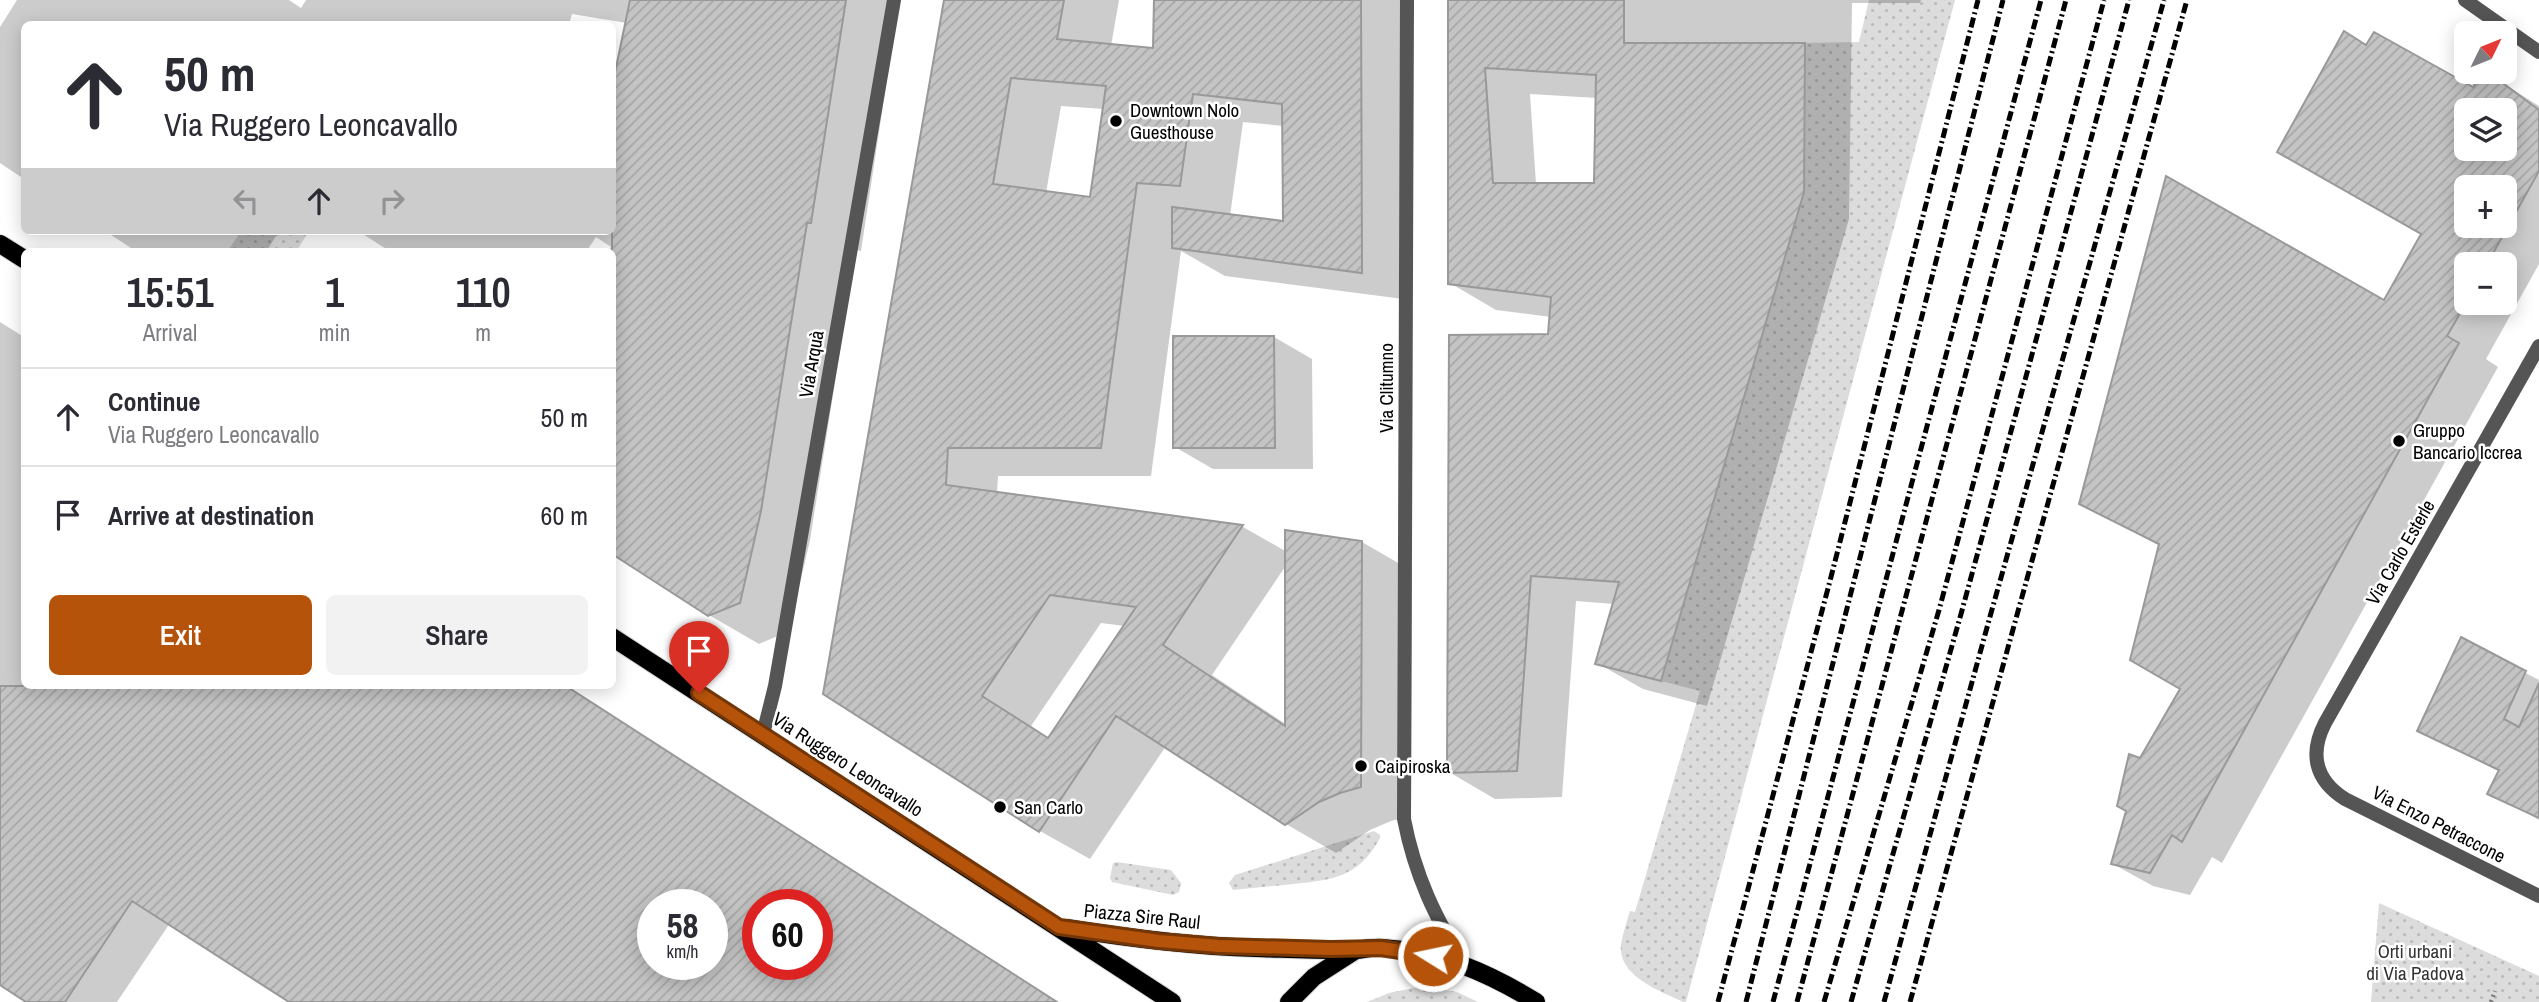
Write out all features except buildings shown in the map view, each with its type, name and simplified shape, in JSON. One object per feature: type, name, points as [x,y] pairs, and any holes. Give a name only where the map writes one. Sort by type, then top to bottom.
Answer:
[{"type":"main road","points":[[0,244],[21,257]]},
{"type":"main road","name":"Via Ruggero Leoncavallo","points":[[616,640],[1059,927]]},
{"type":"main road","name":"Piazza Sire Raul","points":[[1059,927],[1159,941],[1219,946],[1356,950],[1381,948],[1413,952],[1465,965],[1536,1002]]},
{"type":"main road","name":"Piazza Sire Raul","points":[[1059,927],[1172,1002]]},
{"type":"main road","points":[[1289,1002],[1314,977],[1356,950]]},
{"type":"main road","name":"Piazza Sire Raul","points":[[1509,986],[1522,1002]]},
{"type":"street","name":"Via Arquà","points":[[764,734],[775,686],[894,0]]},
{"type":"street","name":"Via Clitumno","points":[[1407,0],[1404,819],[1416,870],[1450,941],[1465,965]]},
{"type":"street","points":[[2465,0],[2539,52]]},
{"type":"street","name":"Via Carlo Esterle","points":[[2325,782],[2319,770],[2316,753],[2319,734],[2539,346]]},
{"type":"street","name":"Via Enzo Petraccone","points":[[2325,782],[2345,799],[2539,896]]},
{"type":"path","points":[[2491,1002],[2494,991]]},
{"type":"green space","points":[[1869,0],[1955,0],[1686,1002],[1683,1002],[1633,974],[1622,955],[1621,944],[1630,911],[1635,912],[1700,691],[1661,681],[1804,192],[1805,43],[1859,42]]},
{"type":"green space","points":[[238,235],[307,235],[298,248],[230,248]]},
{"type":"green space","points":[[1374,831],[1380,838],[1372,851],[1354,869],[1333,878],[1233,890],[1229,883],[1235,875]]},
{"type":"green space","points":[[1113,863],[1171,870],[1181,883],[1179,892],[1173,895],[1112,882],[1110,878]]},
{"type":"green space","name":"Orti urbani di Via Padova","points":[[2379,903],[2539,976],[2539,1002],[2371,1002]]},
{"type":"green space","points":[[1423,986],[1457,992],[1478,1002],[1367,1002],[1389,993]]},
{"type":"railway","points":[[1718,1002],[1831,577],[1978,0]]},
{"type":"railway","points":[[1746,1002],[2003,0]]},
{"type":"railway","points":[[1773,1002],[2041,0]]},
{"type":"railway","points":[[1797,1002],[2066,0]]},
{"type":"railway","points":[[1824,1002],[1939,610],[2104,0]]},
{"type":"railway","points":[[1851,1002],[1961,614],[2129,0]]},
{"type":"railway","points":[[1884,1002],[2164,0]]},
{"type":"railway","points":[[1910,1002],[2187,0]]},
{"type":"place","name":"Downtown Nolo Guesthouse","points":[[1116,121]]},
{"type":"place","name":"Gruppo Bancario Iccrea","points":[[2399,441]]},
{"type":"place","name":"Caipiroska","points":[[1361,766]]},
{"type":"place","name":"San Carlo","points":[[1000,807]]},
{"type":"route","points":[[699,693],[1059,927],[1159,941],[1219,946],[1356,950],[1381,948],[1433,956]]}]
